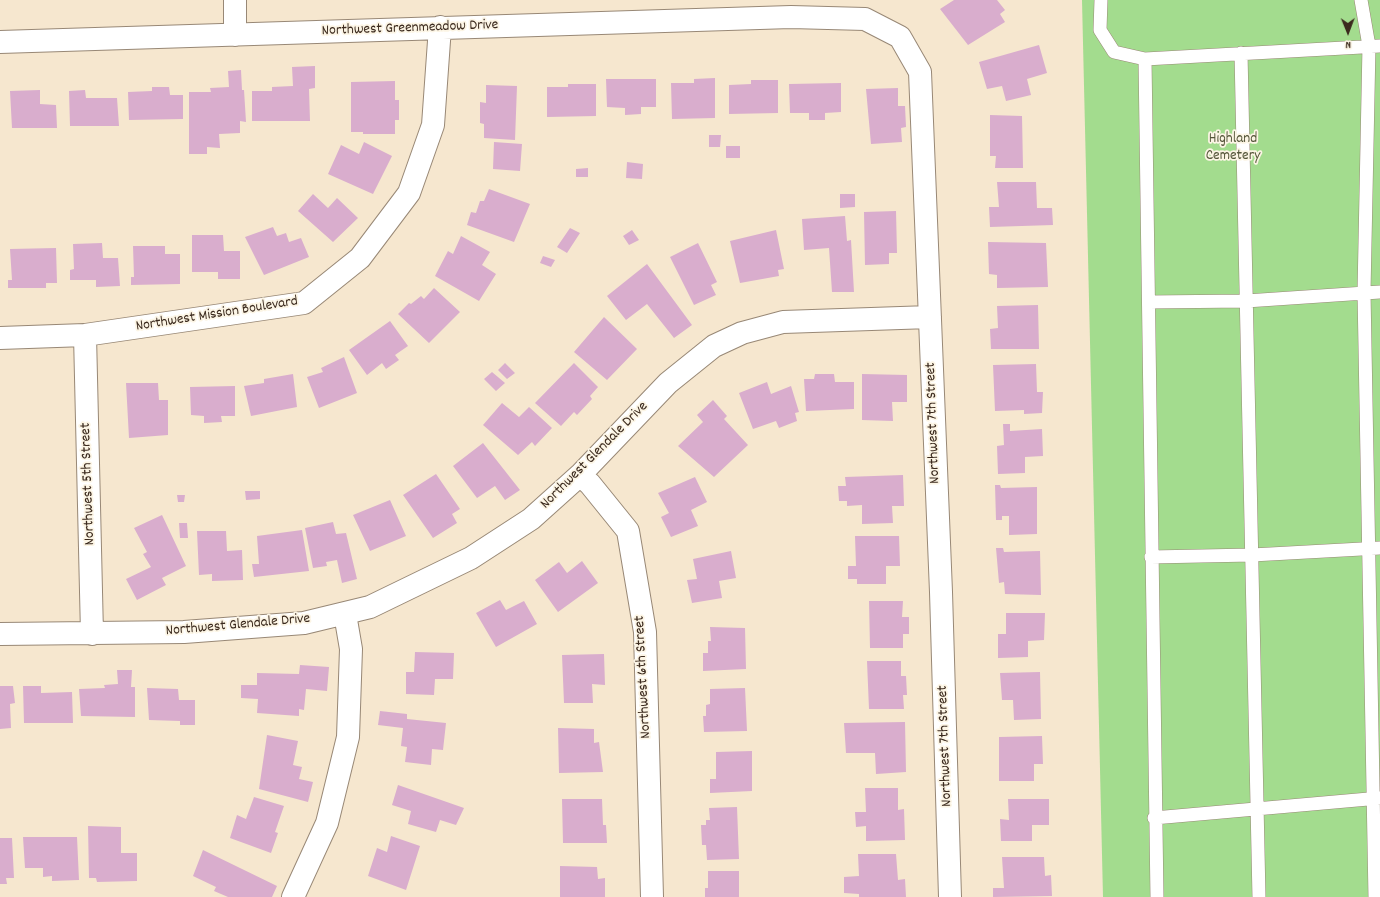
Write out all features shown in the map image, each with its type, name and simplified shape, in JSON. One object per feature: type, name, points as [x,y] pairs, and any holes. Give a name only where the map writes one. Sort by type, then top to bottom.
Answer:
[{"type":"street","points":[[235,0],[235,35]]},
{"type":"street","name":"Northwest Greenmeadow Drive","points":[[0,42],[440,27],[791,17],[821,18]]},
{"type":"street","name":"Northwest 7th Street","points":[[821,18],[865,19],[900,37],[920,72],[941,592],[950,897]]},
{"type":"street","name":"Northwest Mission Boulevard","points":[[0,338],[84,335],[304,303],[360,258],[409,193],[433,125],[440,27]]},
{"type":"street","name":"Northwest Glendale Drive","points":[[0,634],[184,632],[272,626],[304,623],[370,607],[471,558],[531,518],[580,475],[668,383],[714,346],[742,333],[783,322],[930,317]]},
{"type":"street","name":"Northwest 5th Street","points":[[84,335],[92,634]]},
{"type":"street","name":"Northwest 6th Street","points":[[580,475],[590,484],[628,531],[645,632],[652,897]]},
{"type":"street","points":[[293,897],[327,823],[348,738],[351,650],[345,614]]},
{"type":"lane","points":[[1101,0],[1100,30],[1114,52],[1145,59],[1374,46]]},
{"type":"lane","points":[[1361,0],[1374,46],[1364,292],[1374,548],[1376,798],[1375,897]]},
{"type":"lane","points":[[1241,53],[1259,897]]},
{"type":"lane","points":[[1145,59],[1156,897]]},
{"type":"lane","points":[[1149,302],[1246,301],[1380,292]]},
{"type":"lane","points":[[1151,557],[1252,556],[1374,548]]},
{"type":"lane","points":[[1154,818],[1258,810],[1376,798]]},
{"type":"green space","name":"Highland Cemetery","points":[[1082,0],[1380,0],[1380,897],[1103,897]]},
{"type":"building","points":[[954,0],[997,0],[1005,10],[1000,14],[1005,22],[968,45],[940,9]]},
{"type":"building","points":[[1039,45],[1047,73],[1027,79],[1031,95],[1006,101],[1002,86],[987,89],[979,62]]},
{"type":"building","points":[[315,66],[315,88],[309,89],[310,121],[252,121],[252,91],[272,91],[272,87],[293,86],[292,67]]},
{"type":"building","points":[[241,70],[246,122],[240,121],[240,133],[219,134],[220,148],[207,147],[207,154],[189,154],[189,92],[211,92],[210,88],[229,87],[228,71]]},
{"type":"building","points":[[715,78],[715,118],[672,119],[671,83],[694,83],[694,79]]},
{"type":"building","points":[[606,79],[656,79],[656,107],[641,107],[641,114],[625,115],[625,108],[607,107]]},
{"type":"building","points":[[751,80],[778,80],[778,113],[729,114],[729,85],[751,84]]},
{"type":"building","points":[[395,81],[395,100],[399,100],[399,120],[395,120],[395,134],[363,134],[363,132],[351,132],[351,82]]},
{"type":"building","points":[[841,83],[841,112],[825,113],[825,120],[809,120],[809,113],[790,113],[789,84]]},
{"type":"building","points":[[568,84],[596,84],[596,116],[547,117],[547,87],[568,87]]},
{"type":"building","points":[[486,85],[517,86],[515,140],[484,138],[484,124],[480,123],[480,102],[486,103]]},
{"type":"building","points":[[152,87],[169,87],[170,95],[183,95],[183,119],[129,120],[128,92],[152,91]]},
{"type":"building","points":[[898,88],[898,106],[905,106],[906,127],[901,128],[902,142],[871,144],[866,89]]},
{"type":"building","points":[[40,90],[40,104],[56,105],[57,128],[12,128],[10,91]]},
{"type":"building","points":[[85,90],[86,98],[117,98],[119,126],[70,126],[69,91]]},
{"type":"building","points":[[990,115],[1022,116],[1023,168],[995,168],[996,156],[990,156]]},
{"type":"building","points":[[709,135],[721,135],[720,147],[709,147]]},
{"type":"building","points":[[364,142],[392,156],[373,194],[328,174],[341,145],[359,154]]},
{"type":"building","points":[[494,142],[522,144],[520,171],[493,169]]},
{"type":"building","points":[[726,146],[740,146],[740,158],[726,158]]},
{"type":"building","points":[[627,162],[643,164],[642,179],[626,178]]},
{"type":"building","points":[[588,168],[588,177],[576,177],[576,169]]},
{"type":"building","points":[[997,182],[1036,182],[1037,208],[1052,208],[1053,225],[990,227],[989,207],[999,207]]},
{"type":"building","points":[[489,189],[530,204],[514,242],[467,225],[471,212],[476,213],[480,201],[484,201]]},
{"type":"building","points":[[313,194],[328,208],[337,198],[358,218],[333,242],[298,211]]},
{"type":"building","points":[[840,194],[855,194],[855,207],[840,208]]},
{"type":"building","points":[[896,211],[897,253],[889,253],[889,264],[865,265],[864,212]]},
{"type":"building","points":[[845,216],[847,241],[851,240],[854,292],[832,292],[829,248],[804,250],[802,219]]},
{"type":"building","points":[[273,227],[277,236],[286,233],[289,242],[301,238],[309,257],[264,275],[245,237]]},
{"type":"building","points":[[570,228],[580,233],[567,253],[557,247]]},
{"type":"building","points":[[632,230],[639,240],[629,245],[623,236]]},
{"type":"building","points":[[776,230],[784,269],[778,270],[779,276],[740,283],[730,241]]},
{"type":"building","points":[[192,235],[223,235],[224,251],[240,251],[240,279],[218,279],[218,272],[192,272]]},
{"type":"building","points":[[461,236],[490,252],[482,265],[496,274],[479,301],[435,276],[448,251],[453,254]]},
{"type":"building","points":[[988,242],[1046,243],[1048,287],[997,288],[997,275],[989,274]]},
{"type":"building","points":[[102,243],[103,258],[118,258],[120,286],[96,287],[96,280],[70,280],[70,270],[74,269],[73,244]]},
{"type":"building","points":[[698,243],[717,282],[711,285],[716,295],[694,305],[670,257]]},
{"type":"building","points":[[133,246],[165,246],[165,254],[180,254],[180,284],[131,285],[131,277],[134,277]]},
{"type":"building","points":[[56,248],[57,283],[46,283],[46,288],[8,288],[8,280],[12,280],[10,249]]},
{"type":"building","points":[[543,256],[555,260],[551,267],[540,263]]},
{"type":"building","points":[[647,264],[692,325],[674,338],[647,304],[626,320],[607,296]]},
{"type":"building","points":[[434,288],[460,312],[429,343],[398,314],[409,303],[411,304],[421,296],[424,299]]},
{"type":"building","points":[[1038,305],[1039,349],[991,349],[990,329],[998,328],[997,306]]},
{"type":"building","points":[[604,317],[637,349],[607,380],[574,352]]},
{"type":"building","points":[[390,321],[408,346],[395,355],[399,360],[386,369],[382,363],[367,375],[349,350]]},
{"type":"building","points":[[344,357],[357,393],[319,408],[307,377],[323,372],[321,368]]},
{"type":"building","points":[[505,363],[515,373],[507,379],[498,370]]},
{"type":"building","points":[[574,363],[598,387],[590,396],[592,399],[577,415],[574,412],[561,426],[535,403]]},
{"type":"building","points":[[1036,364],[1037,392],[1043,392],[1042,413],[1024,414],[1024,410],[995,411],[993,365]]},
{"type":"building","points":[[492,372],[505,383],[496,391],[484,379]]},
{"type":"building","points":[[293,374],[297,407],[251,416],[244,386],[264,383],[264,379]]},
{"type":"building","points":[[815,374],[834,374],[835,382],[854,382],[854,409],[806,411],[804,379],[814,379]]},
{"type":"building","points":[[862,374],[907,375],[907,402],[892,402],[893,421],[862,420]]},
{"type":"building","points":[[767,382],[771,394],[791,386],[799,412],[795,413],[797,421],[779,428],[776,421],[753,429],[739,393]]},
{"type":"building","points":[[126,383],[158,383],[159,400],[168,400],[168,435],[129,438]]},
{"type":"building","points":[[235,386],[235,416],[221,416],[222,422],[204,423],[204,416],[191,415],[190,387]]},
{"type":"building","points":[[713,400],[727,416],[724,419],[748,445],[714,477],[678,446],[703,422],[697,415]]},
{"type":"building","points":[[502,403],[519,417],[529,407],[552,428],[535,446],[532,442],[518,455],[483,425]]},
{"type":"building","points":[[1003,424],[1010,424],[1010,431],[1042,429],[1043,456],[1025,457],[1025,473],[998,474],[997,446],[1004,445]]},
{"type":"building","points":[[483,443],[520,490],[505,500],[495,486],[477,498],[453,466]]},
{"type":"building","points":[[436,474],[460,509],[452,514],[457,523],[433,538],[403,495]]},
{"type":"building","points":[[903,475],[904,506],[892,506],[893,523],[862,524],[862,505],[847,506],[847,501],[839,501],[838,486],[846,486],[845,477]]},
{"type":"building","points":[[695,477],[707,502],[691,510],[698,526],[671,537],[661,517],[669,513],[658,493]]},
{"type":"building","points":[[995,485],[1000,485],[1001,488],[1037,487],[1037,534],[1009,535],[1009,516],[1002,516],[1002,520],[996,520]]},
{"type":"building","points":[[245,491],[260,491],[260,499],[246,500]]},
{"type":"building","points":[[177,495],[185,495],[184,502],[178,502]]},
{"type":"building","points":[[390,500],[406,536],[370,551],[353,515]]},
{"type":"building","points":[[162,515],[186,566],[162,578],[166,585],[137,600],[126,579],[151,567],[143,554],[147,552],[134,528]]},
{"type":"building","points":[[333,522],[336,534],[346,533],[357,579],[342,583],[337,560],[326,562],[327,566],[313,568],[305,528]]},
{"type":"building","points":[[179,523],[187,523],[188,538],[180,538]]},
{"type":"building","points":[[302,530],[309,571],[254,577],[252,564],[259,564],[257,536]]},
{"type":"building","points":[[197,531],[226,531],[227,551],[242,550],[243,580],[212,581],[212,574],[199,575]]},
{"type":"building","points":[[855,536],[899,536],[900,566],[886,566],[886,584],[857,584],[857,579],[848,579],[848,566],[856,566]]},
{"type":"building","points":[[996,548],[1003,548],[1004,552],[1040,551],[1041,595],[1005,594],[1004,582],[999,583]]},
{"type":"building","points":[[731,551],[736,578],[719,581],[722,598],[692,603],[687,580],[697,579],[693,559]]},
{"type":"building","points":[[582,561],[598,583],[558,612],[535,580],[559,562],[567,573]]},
{"type":"building","points":[[500,600],[506,610],[524,601],[537,624],[496,647],[476,613]]},
{"type":"building","points":[[869,601],[903,601],[902,617],[909,617],[909,634],[903,634],[903,648],[870,648]]},
{"type":"building","points":[[1006,613],[1045,613],[1044,640],[1028,641],[1028,657],[998,658],[998,634],[1006,634]]},
{"type":"building","points":[[710,627],[745,628],[746,669],[703,671],[703,653],[708,653],[708,641],[711,641]]},
{"type":"building","points":[[415,652],[454,653],[453,679],[435,679],[434,695],[406,694],[406,672],[414,672]]},
{"type":"building","points":[[604,654],[605,685],[592,684],[593,703],[564,703],[562,655]]},
{"type":"building","points":[[867,661],[901,661],[901,676],[906,676],[907,695],[903,695],[904,709],[869,709]]},
{"type":"building","points":[[300,665],[329,667],[327,691],[306,689],[304,710],[299,709],[299,716],[257,713],[258,699],[241,698],[241,685],[257,685],[257,673],[299,674]]},
{"type":"building","points":[[117,670],[132,670],[131,687],[135,687],[135,717],[81,716],[79,689],[105,688],[104,685],[118,684]]},
{"type":"building","points":[[1040,672],[1041,719],[1014,720],[1013,700],[1002,700],[1000,673]]},
{"type":"building","points":[[0,686],[13,686],[15,703],[10,704],[11,728],[0,729]]},
{"type":"building","points":[[23,686],[41,686],[41,693],[72,692],[73,723],[24,723]]},
{"type":"building","points":[[147,688],[178,689],[179,700],[195,700],[195,725],[180,725],[180,721],[149,720]]},
{"type":"building","points":[[745,688],[747,731],[704,732],[703,716],[706,716],[706,705],[710,704],[710,689]]},
{"type":"building","points":[[380,711],[407,714],[407,719],[446,723],[443,750],[432,749],[431,765],[405,762],[407,747],[401,746],[403,728],[378,725]]},
{"type":"building","points":[[905,722],[906,772],[876,774],[875,753],[846,753],[844,723]]},
{"type":"building","points":[[558,728],[594,729],[594,743],[599,742],[603,772],[559,773]]},
{"type":"building","points":[[267,735],[298,741],[293,765],[302,767],[299,779],[313,782],[308,802],[259,789]]},
{"type":"building","points":[[1042,736],[1043,764],[1034,764],[1034,781],[999,781],[999,737]]},
{"type":"building","points":[[752,751],[752,791],[710,793],[710,779],[716,779],[716,752]]},
{"type":"building","points":[[398,785],[464,808],[456,825],[440,820],[436,832],[408,824],[411,811],[392,805]]},
{"type":"building","points":[[865,788],[898,788],[898,810],[904,809],[905,840],[866,841],[866,826],[856,827],[855,812],[866,812]]},
{"type":"building","points":[[254,797],[284,806],[275,832],[278,833],[271,853],[230,838],[237,815],[246,819]]},
{"type":"building","points":[[562,799],[602,799],[603,825],[606,825],[607,843],[563,843]]},
{"type":"building","points":[[1008,799],[1049,799],[1049,825],[1032,825],[1032,841],[1001,841],[1000,819],[1009,820]]},
{"type":"building","points":[[737,807],[739,859],[707,860],[706,845],[702,845],[701,825],[706,825],[706,820],[710,820],[709,808]]},
{"type":"building","points":[[88,826],[121,827],[121,853],[137,853],[137,881],[97,882],[96,878],[89,878]]},
{"type":"building","points":[[391,836],[420,846],[406,890],[368,876],[377,848],[387,852]]},
{"type":"building","points":[[23,837],[77,837],[79,880],[52,881],[52,876],[43,877],[43,868],[25,868]]},
{"type":"building","points":[[0,838],[12,838],[14,878],[6,878],[7,884],[0,884]]},
{"type":"building","points":[[203,850],[277,886],[272,897],[228,897],[214,891],[216,887],[193,876]]},
{"type":"building","points":[[858,854],[896,854],[898,880],[905,879],[906,897],[859,897],[859,894],[844,893],[844,877],[859,876]]},
{"type":"building","points":[[1002,857],[1044,857],[1045,876],[1051,875],[1052,896],[993,897],[993,888],[1004,888]]},
{"type":"building","points":[[560,866],[597,867],[598,879],[605,878],[605,897],[560,897]]},
{"type":"building","points":[[708,871],[739,871],[739,897],[705,897],[705,888],[708,888]]}]
